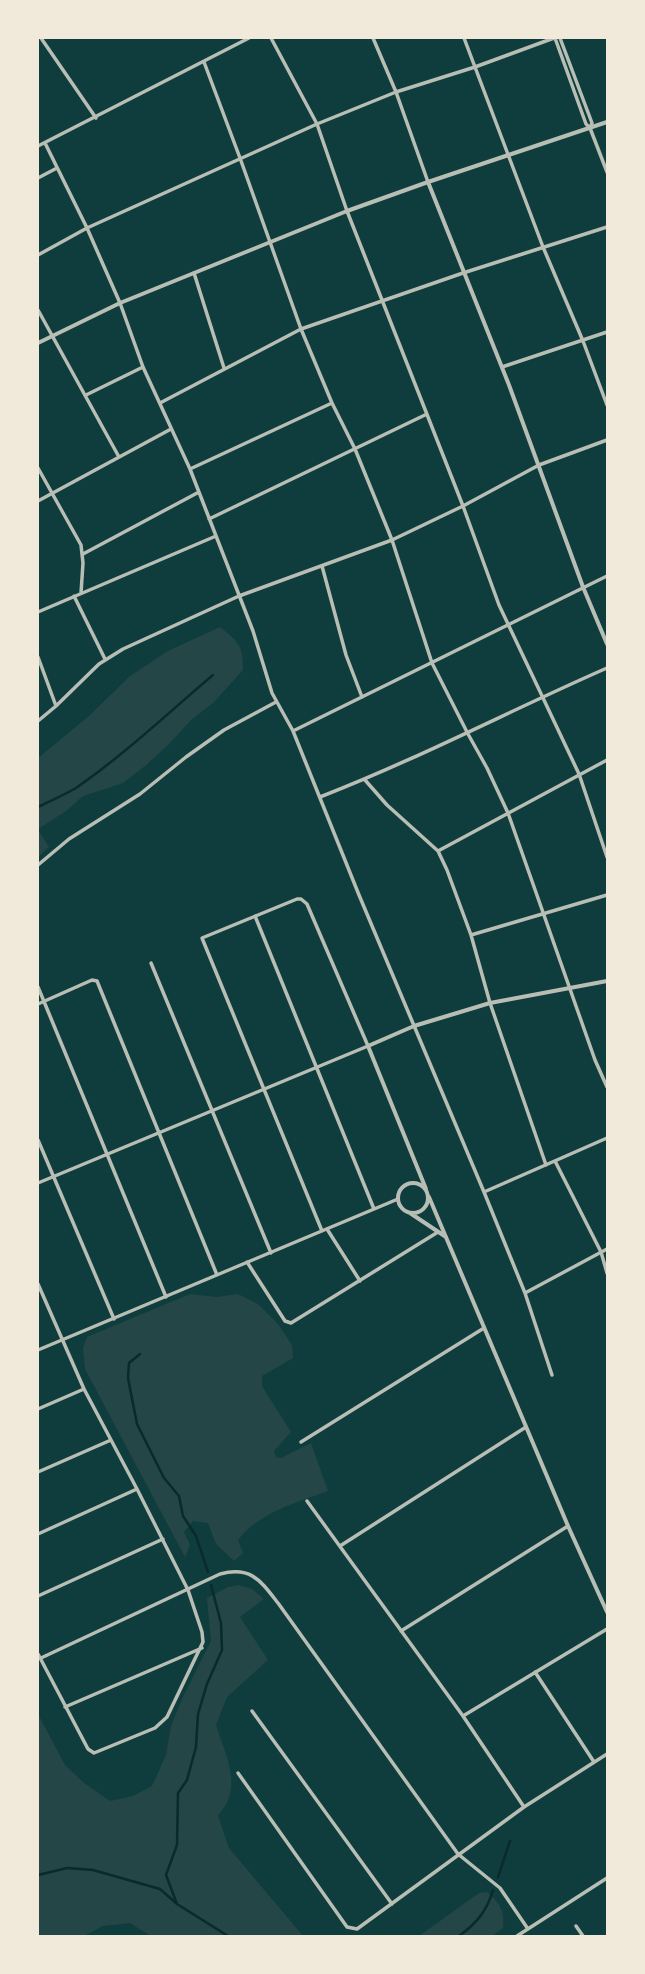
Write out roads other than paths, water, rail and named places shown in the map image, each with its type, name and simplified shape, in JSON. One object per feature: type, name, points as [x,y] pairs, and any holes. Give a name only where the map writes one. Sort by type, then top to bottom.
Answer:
[{"type":"street","points":[[41,38],[96,118]]},
{"type":"street","points":[[38,146],[96,118],[249,38]]},
{"type":"street","points":[[271,38],[317,124],[347,211],[463,506],[499,605],[579,774],[607,857]]},
{"type":"street","points":[[373,38],[396,92],[428,182],[463,273],[502,367],[583,587],[607,644]]},
{"type":"street","points":[[464,38],[543,247],[583,341],[607,405]]},
{"type":"street","points":[[38,254],[87,228],[317,124],[396,92],[475,67],[554,38],[586,124],[590,128],[607,172]]},
{"type":"street","points":[[560,38],[592,123],[590,128]]},
{"type":"street","points":[[204,62],[301,329],[332,404],[355,449],[392,540],[432,662],[468,734],[487,768],[508,813],[595,1060],[607,1087]]},
{"type":"street","points":[[38,343],[120,303],[269,241],[428,182],[607,122]]},
{"type":"street","points":[[45,142],[87,228],[120,303],[143,367],[190,469],[240,596],[276,702],[293,731],[358,895],[484,1192],[525,1294],[552,1375]]},
{"type":"street","points":[[38,178],[57,168]]},
{"type":"street","points":[[160,403],[224,368],[301,329],[463,273],[607,227]]},
{"type":"street","points":[[194,273],[224,368]]},
{"type":"street","points":[[38,310],[119,457]]},
{"type":"street","points":[[502,367],[607,332]]},
{"type":"street","points":[[86,396],[143,367]]},
{"type":"street","points":[[190,469],[332,404]]},
{"type":"street","points":[[209,519],[427,414]]},
{"type":"street","points":[[38,501],[171,429]]},
{"type":"street","points":[[38,721],[56,706],[105,659],[157,633],[240,596],[392,540],[463,506],[539,465],[607,440]]},
{"type":"street","points":[[38,468],[51,494],[78,537],[83,554],[81,593]]},
{"type":"street","points":[[83,554],[199,492]]},
{"type":"street","points":[[38,612],[216,536]]},
{"type":"street","points":[[322,566],[346,655],[362,697]]},
{"type":"street","points":[[293,731],[607,576]]},
{"type":"street","points":[[74,596],[105,659]]},
{"type":"street","points":[[38,657],[56,706]]},
{"type":"street","points":[[320,797],[365,780],[468,734],[543,696],[607,668]]},
{"type":"street","points":[[38,672],[42,671]]},
{"type":"street","points":[[38,864],[69,839],[140,794],[186,757],[224,730],[276,702]]},
{"type":"street","points":[[438,851],[607,760]]},
{"type":"street","points":[[365,780],[387,805],[438,851],[454,886],[471,935],[490,1003],[546,1165]]},
{"type":"street","points":[[471,935],[607,895]]},
{"type":"street","points":[[322,1231],[202,938],[297,899],[301,899],[307,904],[368,1046],[428,1197],[568,1526],[607,1612]]},
{"type":"street","points":[[255,916],[374,1209]]},
{"type":"street","points":[[151,963],[271,1253]]},
{"type":"street","points":[[38,1004],[92,980],[95,980],[98,983],[217,1275]]},
{"type":"street","points":[[38,1183],[414,1026],[490,1003],[607,981]]},
{"type":"street","points":[[38,987],[166,1297]]},
{"type":"street","points":[[484,1192],[607,1138]]},
{"type":"street","points":[[38,1140],[114,1319]]},
{"type":"street","points":[[555,1161],[601,1252],[607,1273]]},
{"type":"street","points":[[418,1169],[417,1178],[402,1187],[398,1199],[402,1208],[446,1237]]},
{"type":"street","points":[[410,1183],[419,1184],[426,1189]]},
{"type":"street","points":[[410,1213],[423,1210],[428,1202],[428,1197]]},
{"type":"street","points":[[38,1350],[398,1199]]},
{"type":"street","points":[[327,1229],[360,1281]]},
{"type":"street","points":[[248,1262],[288,1323],[291,1323],[438,1232]]},
{"type":"street","points":[[525,1294],[607,1249]]},
{"type":"street","points":[[38,1284],[84,1389],[163,1539],[188,1590],[202,1632],[202,1648],[167,1717],[162,1723],[155,1728],[94,1753],[88,1749],[38,1654]]},
{"type":"street","points":[[301,1442],[484,1328]]},
{"type":"street","points":[[38,1409],[84,1389]]},
{"type":"street","points":[[340,1546],[526,1427]]},
{"type":"street","points":[[38,1472],[111,1440]]},
{"type":"street","points":[[38,1534],[137,1489]]},
{"type":"street","points":[[307,1501],[463,1716],[524,1807]]},
{"type":"street","points":[[400,1631],[568,1526]]},
{"type":"street","points":[[38,1596],[163,1539]]},
{"type":"street","points":[[40,1658],[220,1574],[233,1571],[245,1572],[264,1585],[458,1854],[500,1888],[528,1929]]},
{"type":"street","points":[[463,1716],[607,1629]]},
{"type":"street","points":[[65,1707],[202,1648]]},
{"type":"street","points":[[535,1672],[594,1762]]},
{"type":"street","points":[[252,1711],[392,1904]]},
{"type":"street","points":[[238,1773],[347,1927],[357,1929],[524,1807],[607,1754]]},
{"type":"street","points":[[517,1936],[607,1878]]},
{"type":"street","points":[[576,1926],[583,1936]]},
{"type":"waterway","points":[[38,807],[62,796],[94,775],[213,675]]},
{"type":"waterway","points":[[140,1354],[129,1363],[128,1378],[137,1424],[164,1478],[179,1496],[183,1516],[196,1536],[208,1572]]},
{"type":"waterway","points":[[177,1904],[166,1875],[177,1845],[178,1793],[187,1780],[196,1747],[198,1714],[207,1684],[222,1650],[221,1623],[211,1585]]},
{"type":"waterway","points":[[498,1877],[510,1841]]},
{"type":"waterway","points":[[38,1875],[67,1868],[93,1870],[160,1889],[177,1904],[228,1936]]},
{"type":"waterway","points":[[459,1936],[476,1922],[488,1904],[493,1890]]}]
